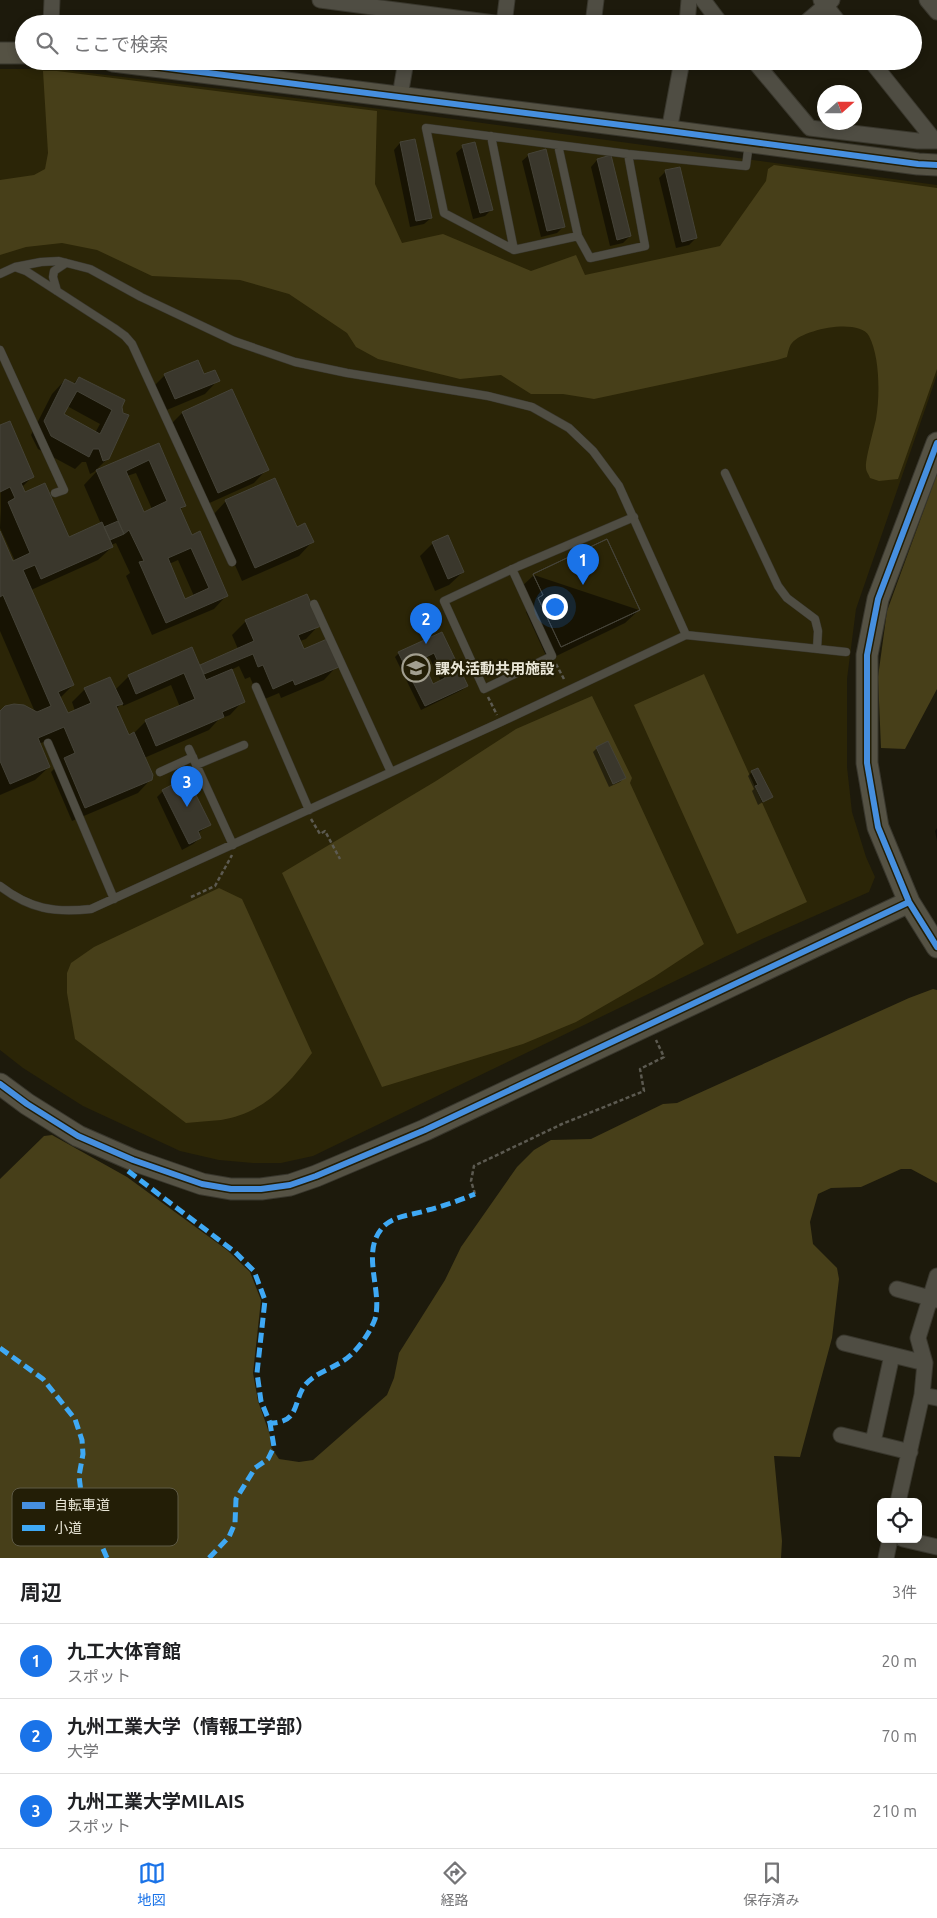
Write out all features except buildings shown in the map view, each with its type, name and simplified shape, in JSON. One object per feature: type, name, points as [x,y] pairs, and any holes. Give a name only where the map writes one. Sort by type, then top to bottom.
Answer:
[{"type":"street","points":[[51,15],[52,0]]},
{"type":"street","points":[[320,0],[436,15]]},
{"type":"street","points":[[504,15],[507,0]]},
{"type":"street","points":[[594,15],[596,0]]},
{"type":"street","points":[[687,15],[689,0]]},
{"type":"street","points":[[703,0],[715,15]]},
{"type":"street","points":[[927,0],[937,12]]},
{"type":"street","points":[[813,15],[826,2],[834,15]]},
{"type":"street","points":[[0,53],[15,54]]},
{"type":"street","points":[[187,70],[937,165]]},
{"type":"street","points":[[400,96],[404,70]]},
{"type":"street","points":[[670,131],[680,70]]},
{"type":"street","points":[[763,70],[810,128],[936,141]]},
{"type":"street","points":[[878,70],[936,141]]},
{"type":"street","points":[[937,443],[878,599],[867,655],[866,763],[878,827],[909,902],[937,947]]},
{"type":"street","points":[[0,1084],[26,1104],[78,1136],[133,1160],[202,1184],[231,1189],[261,1189],[290,1185],[425,1130],[909,902]]},
{"type":"street","points":[[899,1498],[910,1452],[930,1396],[925,1363],[918,1338],[934,1299],[937,1276]]},
{"type":"street","points":[[897,1289],[934,1299]]},
{"type":"street","points":[[844,1343],[925,1363]]},
{"type":"street","points":[[873,1442],[892,1355]]},
{"type":"street","points":[[842,1435],[910,1452]]},
{"type":"street","points":[[886,1558],[889,1543]]},
{"type":"street","points":[[920,1543],[937,1547]]},
{"type":"lane","points":[[578,236],[514,250],[444,213],[426,128],[628,154],[746,166],[749,142]]},
{"type":"lane","points":[[491,136],[514,250]]},
{"type":"lane","points":[[558,145],[578,236],[590,258],[645,246],[628,154]]},
{"type":"lane","points":[[0,274],[15,267],[59,261],[90,269],[141,297],[234,340],[294,362],[347,373],[488,396],[532,407],[569,428],[593,451],[620,486],[686,635]]},
{"type":"lane","points":[[58,292],[52,278],[54,270],[66,263]]},
{"type":"lane","points":[[15,267],[26,272],[114,328],[132,344],[232,562]]},
{"type":"lane","points":[[0,350],[64,490],[54,493]]},
{"type":"lane","points":[[725,473],[778,586],[787,598],[814,619],[817,624],[817,649]]},
{"type":"lane","points":[[512,569],[552,656],[484,689],[444,601],[512,569],[634,518]]},
{"type":"lane","points":[[314,604],[391,772]]},
{"type":"lane","points":[[0,886],[17,899],[42,909],[69,912],[92,909],[501,722],[686,635],[846,652]]},
{"type":"lane","points":[[256,687],[308,810]]},
{"type":"lane","points":[[48,743],[114,899]]},
{"type":"lane","points":[[196,765],[244,745]]},
{"type":"lane","points":[[160,772],[191,753],[233,845]]},
{"type":"path","points":[[552,656],[570,690]]},
{"type":"path","points":[[484,689],[501,722]]},
{"type":"path","points":[[308,810],[320,834],[325,831],[340,859]]},
{"type":"path","points":[[192,897],[215,886],[235,851],[233,845]]},
{"type":"path","points":[[475,1194],[471,1181],[474,1166],[562,1124],[644,1091],[640,1069],[664,1058],[654,1034]]},
{"type":"shaded area","points":[[0,69],[65,70],[343,104],[937,185],[937,375],[856,609],[847,679],[847,767],[852,812],[866,857],[875,877],[869,892],[762,939],[313,1156],[281,1163],[219,1160],[180,1151],[83,1106],[23,1068],[0,1050]]},
{"type":"shaded area","points":[[43,71],[57,71],[377,111],[375,184],[402,243],[443,234],[531,271],[576,255],[585,275],[720,246],[766,181],[768,169],[774,165],[937,188],[937,369],[898,479],[879,481],[870,478],[866,470],[877,410],[877,365],[869,336],[863,331],[854,328],[831,328],[808,333],[792,343],[787,357],[777,360],[594,399],[563,394],[531,394],[501,375],[460,379],[378,359],[356,347],[347,333],[289,294],[240,280],[152,276],[97,250],[62,243],[26,247],[0,255],[0,180],[34,175],[45,169],[48,153]]},
{"type":"shaded area","points":[[937,474],[937,689],[905,749],[881,748],[878,677],[887,611]]},
{"type":"shaded area","points":[[704,674],[807,902],[737,934],[634,705]]},
{"type":"shaded area","points":[[592,696],[632,778],[630,783],[704,944],[654,977],[576,1022],[523,1044],[382,1087],[282,873],[436,781],[516,729]]},
{"type":"shaded area","points":[[219,888],[242,899],[312,1053],[294,1076],[274,1096],[250,1111],[221,1120],[186,1123],[75,1039],[67,993],[67,973],[71,963],[94,947]]},
{"type":"shaded area","points":[[933,989],[937,990],[937,1183],[911,1169],[901,1169],[861,1187],[831,1188],[818,1194],[810,1222],[813,1244],[837,1268],[839,1279],[832,1338],[800,1457],[774,1456],[782,1541],[781,1558],[0,1558],[0,1179],[44,1136],[52,1135],[127,1177],[227,1250],[250,1272],[261,1300],[253,1373],[258,1401],[270,1435],[271,1447],[279,1459],[299,1462],[313,1460],[387,1395],[394,1378],[399,1353],[445,1280],[461,1247],[517,1167],[534,1150],[551,1140],[591,1139],[663,1104],[677,1103],[909,998]]},
{"type":"marked path","points":[[128,1171],[235,1252],[254,1271],[265,1300],[257,1373],[261,1401],[270,1423],[280,1422],[291,1415],[305,1385],[318,1374],[348,1357],[358,1348],[370,1330],[377,1308],[372,1259],[373,1248],[376,1237],[383,1227],[398,1218],[440,1207],[475,1194]]},
{"type":"marked path","points":[[0,1348],[43,1379],[75,1419],[82,1440],[83,1454],[79,1476],[80,1488]]},
{"type":"marked path","points":[[209,1558],[229,1537],[235,1523],[236,1499],[255,1468],[268,1459],[274,1447],[270,1423]]},
{"type":"marked path","points":[[102,1546],[107,1558]]},
{"type":"cycle path","points":[[184,70],[937,165]]},
{"type":"cycle path","points":[[937,443],[878,599],[867,655],[867,763],[878,827],[909,902],[937,947]]},
{"type":"cycle path","points":[[0,1084],[27,1104],[78,1136],[133,1160],[202,1184],[231,1189],[261,1189],[290,1185],[425,1130],[909,902]]},
{"type":"place","name":"九工大体育館","points":[[583,585]]},
{"type":"place","name":"九州工業大学（情報工学部）","points":[[426,644]]},
{"type":"place","name":"課外活動共用施設","points":[[416,668]]},
{"type":"place","name":"九州工業大学MILAIS","points":[[187,807]]}]
